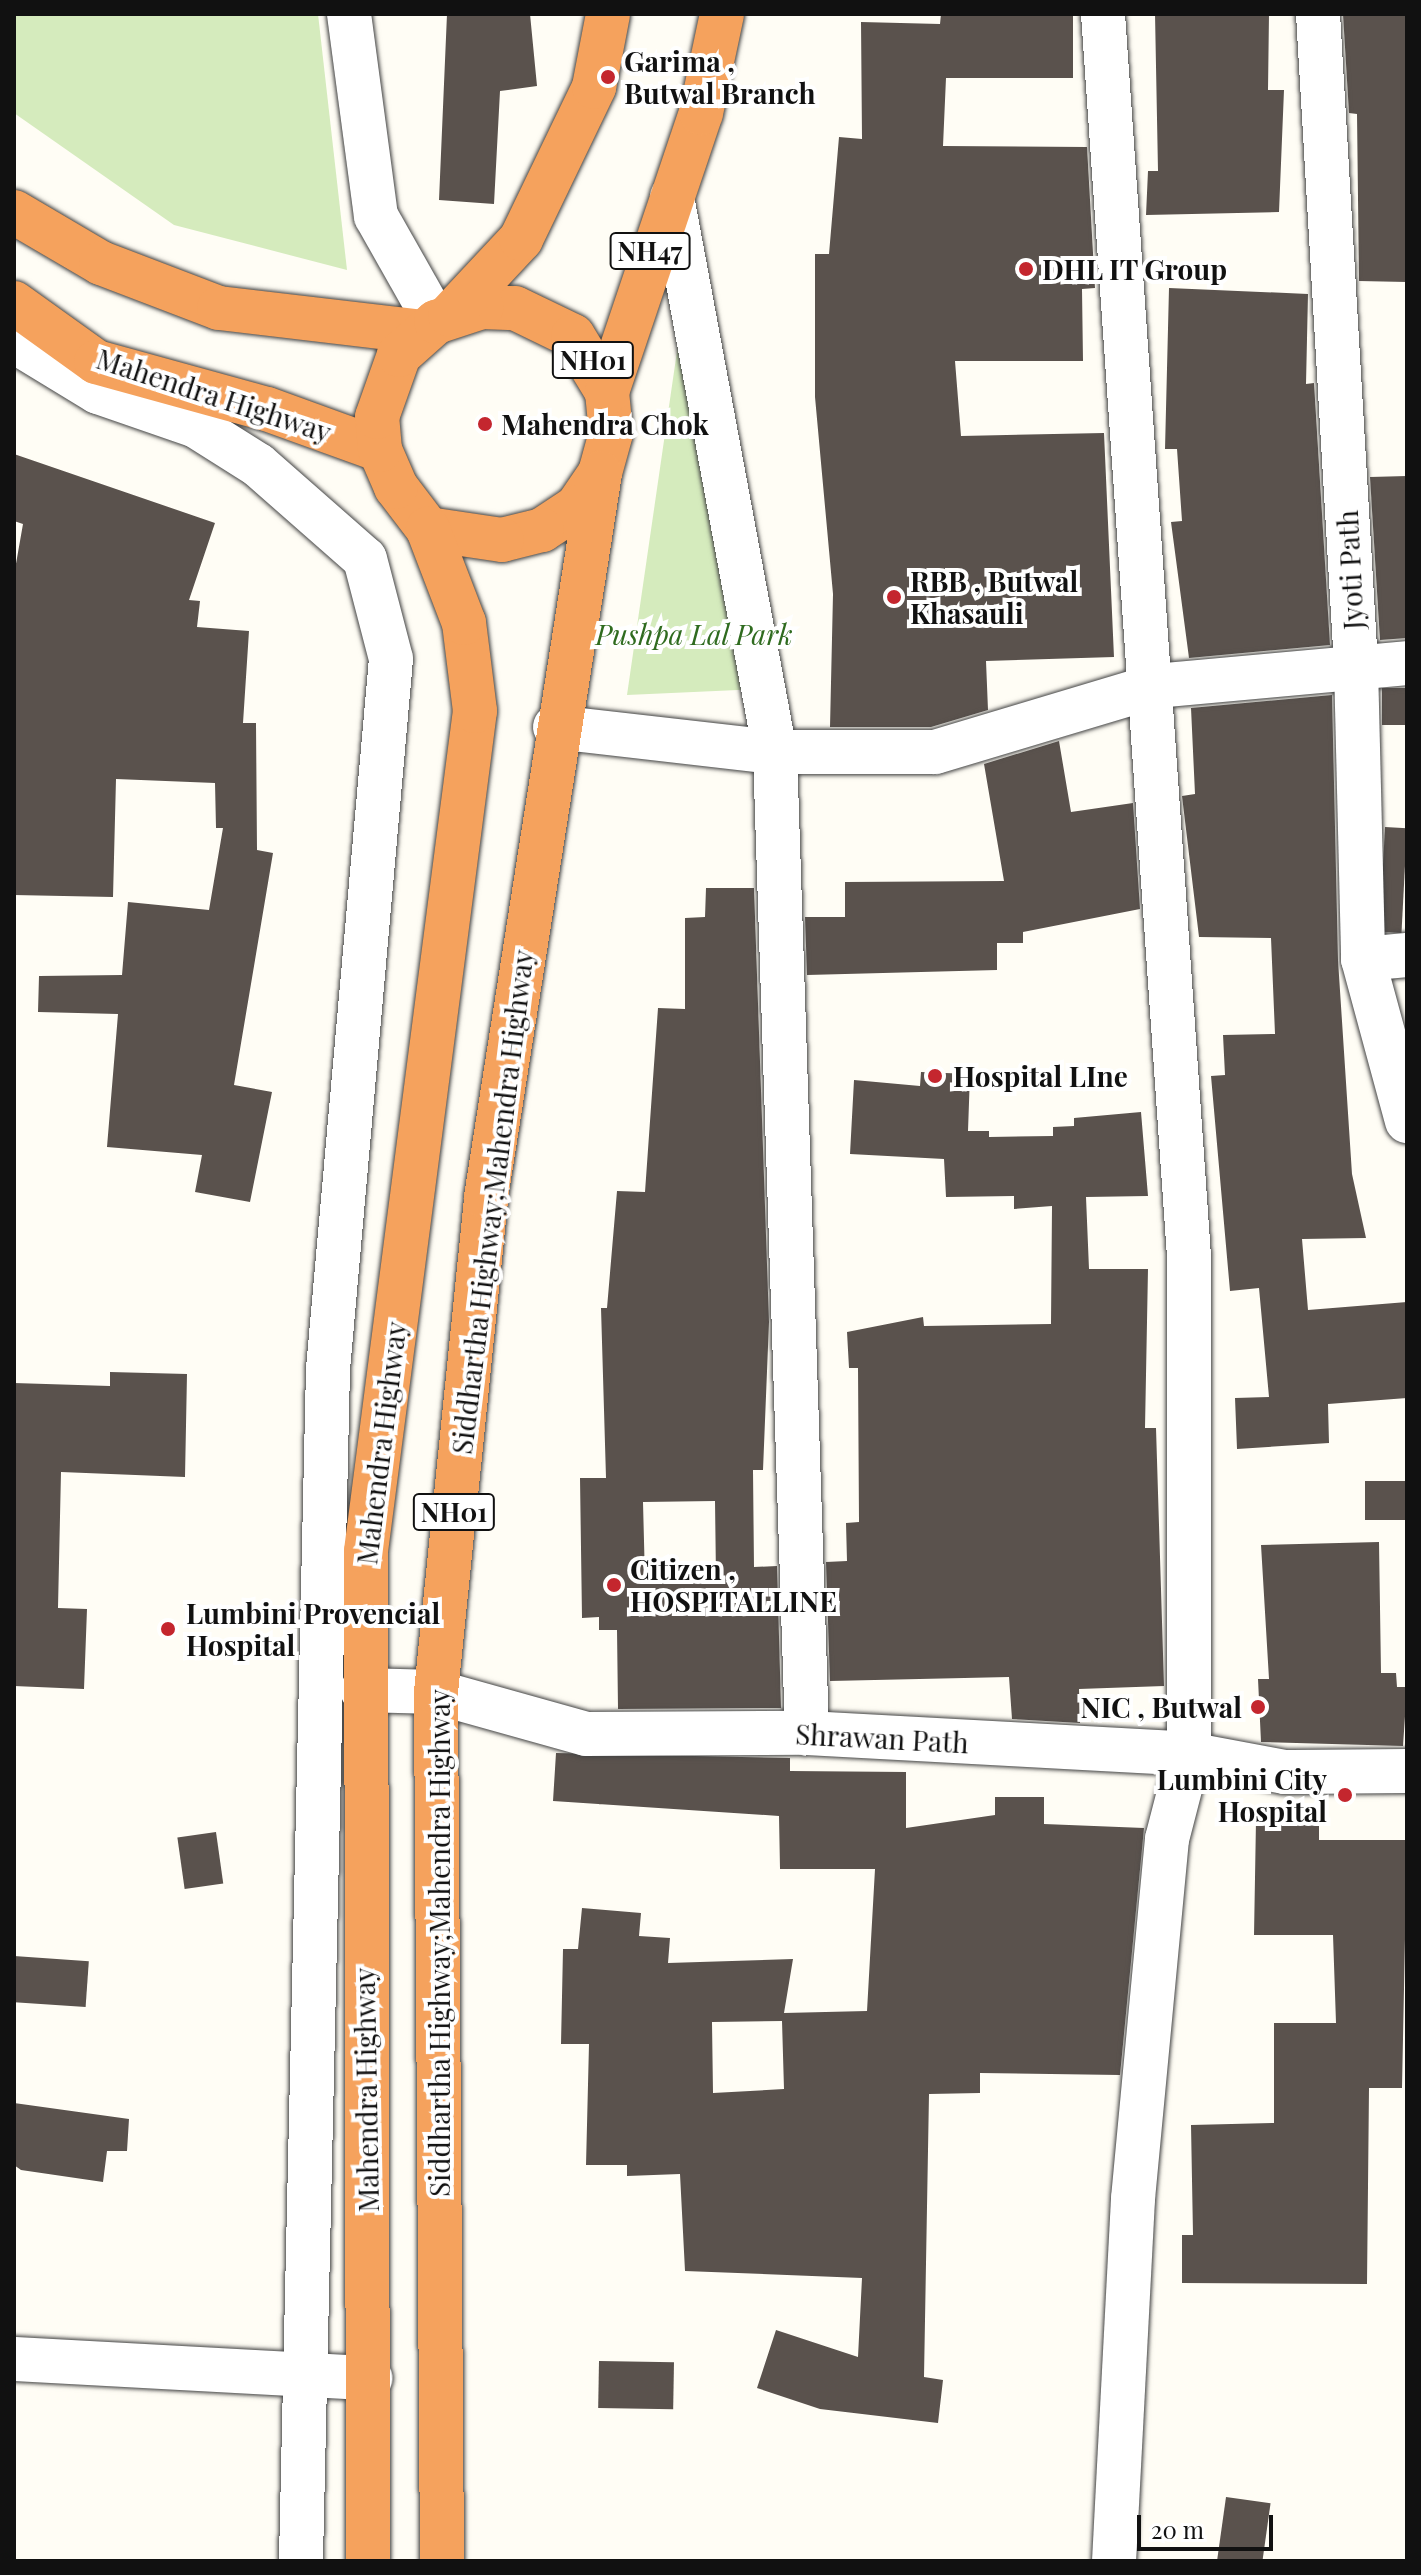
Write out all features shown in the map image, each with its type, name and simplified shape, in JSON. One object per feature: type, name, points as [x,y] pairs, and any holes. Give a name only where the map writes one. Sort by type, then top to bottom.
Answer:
[{"type":"highway","points":[[380,450],[384,384],[436,323],[521,239],[594,87],[608,14]]},
{"type":"highway","name":"NH47","points":[[607,392],[701,113],[722,14]]},
{"type":"highway","name":"NH01","points":[[14,212],[101,263],[219,308],[436,323],[515,308],[546,318],[594,362],[607,392],[611,433],[600,473],[577,507],[542,530],[502,540],[428,529],[380,450]]},
{"type":"highway","name":"Mahendra Highway","points":[[14,303],[96,362],[267,409],[380,450]]},
{"type":"highway","name":"Siddhartha Highway;Mahendra Highway","points":[[442,2561],[436,1692],[486,1197],[555,727],[600,473]]},
{"type":"highway","name":"Mahendra Highway","points":[[368,2561],[370,2378],[362,1690],[366,1551],[475,711],[464,623],[428,529]]},
{"type":"street","points":[[349,14],[376,216],[436,323]]},
{"type":"street","points":[[1103,14],[1113,222],[1155,686],[1189,1255],[1189,1754],[1167,1839],[1133,2199],[1114,2561]]},
{"type":"street","name":"Jyoti Path","points":[[1318,14],[1356,666],[1363,959],[1407,1121]]},
{"type":"street","points":[[672,197],[775,752],[807,1733]]},
{"type":"street","points":[[14,341],[98,392],[196,426],[258,465],[365,559],[391,659],[328,1369],[301,2561]]},
{"type":"street","points":[[555,727],[775,752],[935,752],[1155,686],[1407,663]]},
{"type":"street","points":[[1363,959],[1407,955]]},
{"type":"street","name":"Shrawan Path","points":[[362,1690],[436,1692],[586,1734],[807,1733],[1189,1754],[1285,1772],[1407,1771]]},
{"type":"street","points":[[14,2359],[370,2378]]},
{"type":"green space","points":[[14,14],[318,14],[347,270],[174,225],[14,113]]},
{"type":"green space","name":"Pushpa Lal Park","points":[[683,310],[760,689],[627,695]]},
{"type":"building","points":[[447,14],[530,14],[537,86],[500,91],[494,204],[439,200]]},
{"type":"building","points":[[941,14],[1073,14],[1073,78],[946,78],[943,146],[1087,147],[1095,288],[1082,289],[1083,361],[955,361],[961,436],[1104,433],[1114,657],[986,661],[988,710],[931,727],[830,727],[833,594],[815,397],[815,254],[829,254],[839,137],[862,139],[861,22],[940,24]]},
{"type":"building","points":[[1155,14],[1269,14],[1268,90],[1284,90],[1279,212],[1146,215],[1148,171],[1158,171]]},
{"type":"building","points":[[1343,14],[1405,14],[1407,282],[1359,281],[1357,114],[1349,113]]},
{"type":"building","points":[[1169,288],[1308,294],[1306,384],[1314,383],[1330,645],[1189,658],[1171,522],[1182,521],[1177,449],[1165,449]]},
{"type":"building","points":[[14,454],[215,523],[189,600],[200,601],[197,627],[249,631],[243,723],[256,723],[257,850],[273,853],[234,1085],[272,1092],[250,1202],[195,1192],[202,1155],[107,1147],[118,1014],[38,1012],[39,976],[122,975],[128,902],[209,910],[223,828],[216,828],[215,783],[116,779],[113,897],[14,895],[14,575],[23,524],[14,521]]},
{"type":"building","points":[[1407,476],[1407,638],[1380,640],[1370,477]]},
{"type":"building","points":[[1382,688],[1407,688],[1407,725],[1382,725]]},
{"type":"building","points":[[1332,695],[1338,960],[1352,1174],[1366,1238],[1302,1239],[1308,1310],[1407,1302],[1407,1398],[1328,1404],[1329,1443],[1237,1449],[1235,1398],[1269,1397],[1259,1288],[1230,1291],[1211,1076],[1225,1075],[1223,1035],[1275,1034],[1271,938],[1199,937],[1182,796],[1195,794],[1191,708]]},
{"type":"building","points":[[1059,741],[1071,812],[1133,803],[1140,909],[1023,932],[1023,943],[997,943],[997,970],[807,975],[805,917],[845,917],[845,882],[1004,881],[984,764]]},
{"type":"building","points":[[1385,827],[1407,828],[1401,933],[1380,932]]},
{"type":"building","points":[[706,888],[754,888],[769,1322],[763,1470],[753,1470],[754,1567],[777,1566],[781,1708],[618,1709],[617,1630],[599,1630],[599,1617],[582,1618],[580,1478],[606,1478],[601,1308],[607,1308],[617,1191],[645,1192],[658,1008],[685,1009],[685,918],[705,917]],"holes":[[[715,1501],[716,1578],[645,1580],[643,1502]]]},
{"type":"building","points":[[921,1072],[970,1074],[968,1131],[989,1131],[989,1137],[1053,1136],[1053,1127],[1074,1126],[1074,1118],[1141,1112],[1148,1196],[1086,1197],[1089,1269],[1148,1269],[1145,1428],[1156,1428],[1164,1686],[1079,1689],[1080,1723],[1012,1719],[1009,1677],[830,1681],[826,1562],[847,1561],[846,1523],[859,1522],[858,1368],[849,1368],[847,1332],[923,1317],[924,1326],[1051,1324],[1052,1206],[1014,1209],[1014,1196],[946,1197],[944,1159],[850,1154],[854,1080],[920,1086]]},
{"type":"building","points":[[110,1372],[187,1374],[185,1477],[61,1472],[58,1608],[87,1609],[84,1689],[14,1686],[14,1383],[110,1386]]},
{"type":"building","points":[[1365,1481],[1407,1481],[1407,1520],[1365,1520]]},
{"type":"building","points":[[1379,1542],[1381,1673],[1396,1673],[1397,1687],[1407,1687],[1403,1746],[1261,1742],[1258,1679],[1269,1679],[1261,1545]]},
{"type":"building","points":[[556,1753],[790,1758],[790,1771],[906,1772],[906,1828],[995,1815],[995,1797],[1044,1797],[1044,1824],[1144,1828],[1120,2075],[980,2073],[980,2093],[929,2094],[924,2377],[943,2380],[938,2423],[820,2409],[757,2388],[776,2330],[858,2357],[862,2278],[685,2271],[680,2174],[627,2176],[627,2165],[586,2165],[589,2044],[561,2044],[563,1949],[578,1949],[582,1908],[641,1913],[639,1936],[670,1938],[668,1963],[793,1959],[784,2013],[867,2011],[875,1869],[780,1869],[779,1816],[553,1801]],"holes":[[[782,2021],[784,2089],[713,2093],[712,2022]]]},
{"type":"building","points":[[1319,1818],[1319,1840],[1407,1840],[1402,2088],[1369,2088],[1367,2284],[1182,2283],[1182,2235],[1193,2235],[1191,2125],[1274,2123],[1274,2023],[1336,2023],[1333,1935],[1254,1935],[1256,1820]]},
{"type":"building","points":[[216,1832],[223,1883],[185,1889],[177,1837]]},
{"type":"building","points":[[14,1956],[89,1961],[86,2007],[14,2002]]},
{"type":"building","points":[[14,2103],[129,2119],[127,2151],[107,2151],[103,2182],[21,2170],[14,2165]]},
{"type":"building","points":[[599,2361],[674,2362],[673,2409],[598,2408]]},
{"type":"building","points":[[1226,2497],[1271,2503],[1262,2561],[1217,2560]]},
{"type":"place","name":"Garima , Butwal Branch","points":[[608,77]]},
{"type":"place","name":"DHL IT Group","points":[[1026,269]]},
{"type":"place","name":"Mahendra Chok","points":[[485,424]]},
{"type":"place","name":"RBB , Butwal Khasauli","points":[[894,597]]},
{"type":"place","name":"Hospital LIne","points":[[935,1076]]},
{"type":"place","name":"Citizen , HOSPITALLINE","points":[[614,1585]]},
{"type":"place","name":"Lumbini Provencial Hospital","points":[[168,1629]]},
{"type":"place","name":"NIC , Butwal","points":[[1258,1707]]},
{"type":"place","name":"Lumbini City Hospital","points":[[1345,1795]]}]
